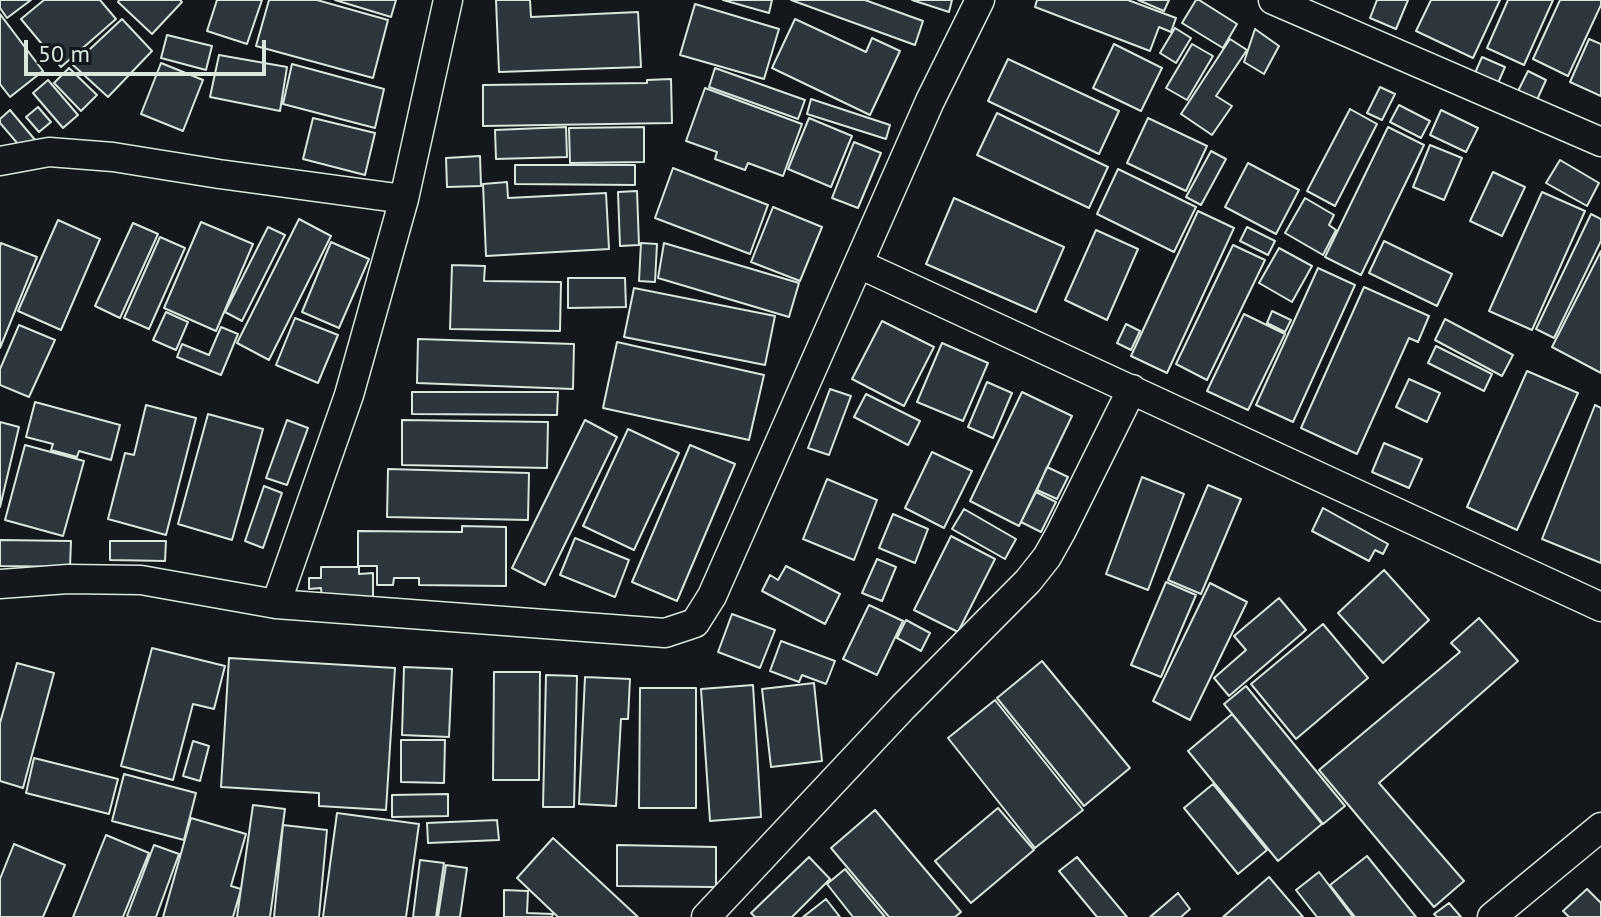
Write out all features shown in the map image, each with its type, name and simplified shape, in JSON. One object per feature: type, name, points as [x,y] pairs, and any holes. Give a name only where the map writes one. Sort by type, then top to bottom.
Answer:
[{"type":"street","points":[[276,604],[349,395],[404,199],[448,0]]},
{"type":"street","points":[[0,584],[68,579],[141,580],[276,604],[665,633],[695,623],[712,596],[930,101],[980,0]]},
{"type":"street","points":[[1273,0],[1601,142]]},
{"type":"street","points":[[0,161],[49,152],[113,157],[404,199]]},
{"type":"street","points":[[859,264],[1601,607]]},
{"type":"street","points":[[706,917],[903,707],[1028,581],[1061,532],[1132,389]]},
{"type":"street","points":[[1492,917],[1601,827]]},
{"type":"building","points":[[0,0],[31,0],[7,18],[0,8]]},
{"type":"building","points":[[44,0],[100,0],[116,19],[61,67],[21,19]]},
{"type":"building","points":[[119,0],[180,0],[182,2],[152,34]]},
{"type":"building","points":[[217,0],[262,0],[247,44],[207,31]]},
{"type":"building","points":[[269,0],[317,0],[388,20],[373,78],[256,46]]},
{"type":"building","points":[[335,0],[396,0],[391,17]]},
{"type":"building","points":[[496,0],[530,0],[531,17],[638,12],[641,67],[499,72]]},
{"type":"building","points":[[723,0],[772,0],[769,13]]},
{"type":"building","points":[[791,0],[865,0],[923,21],[915,45]]},
{"type":"building","points":[[912,0],[952,0],[949,12]]},
{"type":"building","points":[[1037,0],[1128,0],[1176,18],[1171,32],[1159,27],[1150,51],[1035,7]]},
{"type":"building","points":[[1138,0],[1169,0],[1164,11]]},
{"type":"building","points":[[1196,0],[1237,24],[1223,48],[1182,23]]},
{"type":"building","points":[[1377,0],[1408,0],[1396,29],[1370,18]]},
{"type":"building","points":[[1431,0],[1500,0],[1473,58],[1416,31]]},
{"type":"building","points":[[1508,0],[1553,0],[1524,65],[1487,48]]},
{"type":"building","points":[[1560,0],[1601,0],[1568,76],[1533,59]]},
{"type":"building","points":[[695,4],[779,29],[764,79],[680,55]]},
{"type":"building","points":[[0,14],[43,71],[10,97],[0,84]]},
{"type":"building","points":[[122,19],[152,51],[108,97],[73,65]]},
{"type":"building","points":[[795,19],[866,52],[872,38],[900,51],[870,115],[772,68]]},
{"type":"building","points":[[1175,28],[1191,38],[1176,63],[1160,53]]},
{"type":"building","points":[[1255,29],[1279,46],[1264,74],[1244,62]]},
{"type":"building","points":[[167,35],[212,46],[206,70],[161,58]]},
{"type":"building","points":[[1230,39],[1247,50],[1216,96],[1232,106],[1212,135],[1181,114]]},
{"type":"building","points":[[1589,39],[1601,44],[1601,96],[1570,82]]},
{"type":"building","points":[[1114,44],[1162,68],[1141,111],[1093,88]]},
{"type":"building","points":[[1192,44],[1213,56],[1187,100],[1166,88]]},
{"type":"building","points":[[219,55],[287,67],[280,111],[210,97]]},
{"type":"building","points":[[1482,57],[1505,67],[1498,83],[1475,73]]},
{"type":"building","points":[[1008,59],[1119,111],[1099,154],[988,101]]},
{"type":"building","points":[[161,63],[203,80],[183,131],[141,114]]},
{"type":"building","points":[[292,64],[384,89],[375,128],[283,104]]},
{"type":"building","points":[[69,68],[97,95],[81,111],[54,83]]},
{"type":"building","points":[[715,68],[805,100],[798,119],[709,87]]},
{"type":"building","points":[[1528,71],[1546,80],[1536,102],[1517,93]]},
{"type":"building","points":[[671,79],[672,123],[483,126],[483,85],[647,83],[647,80]]},
{"type":"building","points":[[48,80],[78,115],[63,128],[33,93]]},
{"type":"building","points":[[1380,87],[1395,94],[1382,120],[1367,113]]},
{"type":"building","points":[[705,88],[802,124],[783,176],[748,163],[745,170],[715,159],[717,152],[686,141]]},
{"type":"building","points":[[811,99],[890,125],[886,139],[807,114]]},
{"type":"building","points":[[1399,105],[1430,121],[1421,138],[1390,122]]},
{"type":"building","points":[[38,107],[51,122],[39,132],[26,117]]},
{"type":"building","points":[[1350,109],[1377,124],[1335,206],[1307,191]]},
{"type":"building","points":[[10,110],[36,141],[24,151],[0,123],[0,119]]},
{"type":"building","points":[[1441,110],[1478,128],[1466,152],[1430,135]]},
{"type":"building","points":[[997,113],[1108,167],[1089,208],[977,155]]},
{"type":"building","points":[[313,118],[375,133],[365,175],[303,159]]},
{"type":"building","points":[[809,118],[852,136],[831,187],[788,169]]},
{"type":"building","points":[[1148,118],[1207,146],[1186,191],[1127,163]]},
{"type":"building","points":[[566,127],[567,157],[496,159],[495,130]]},
{"type":"building","points":[[644,127],[644,162],[570,163],[569,128]]},
{"type":"building","points":[[1388,127],[1424,145],[1361,275],[1325,257]]},
{"type":"building","points":[[854,142],[881,153],[858,208],[832,198]]},
{"type":"building","points":[[1430,145],[1462,158],[1444,200],[1413,187]]},
{"type":"building","points":[[1211,151],[1226,159],[1201,205],[1186,197]]},
{"type":"building","points":[[480,156],[481,186],[447,187],[446,158]]},
{"type":"building","points":[[1560,160],[1599,183],[1587,206],[1546,183]]},
{"type":"building","points":[[1248,163],[1299,190],[1276,234],[1225,207]]},
{"type":"building","points":[[515,165],[635,165],[635,185],[515,184]]},
{"type":"building","points":[[673,168],[768,205],[750,254],[655,218]]},
{"type":"building","points":[[1118,169],[1196,207],[1174,252],[1097,214]]},
{"type":"building","points":[[1493,172],[1525,187],[1502,236],[1470,221]]},
{"type":"building","points":[[507,182],[508,198],[606,193],[609,249],[486,256],[483,184]]},
{"type":"building","points":[[637,191],[639,245],[620,246],[618,192]]},
{"type":"building","points":[[1542,192],[1585,211],[1532,330],[1489,311]]},
{"type":"building","points":[[954,198],[1064,247],[1036,312],[926,264]]},
{"type":"building","points":[[1305,198],[1334,215],[1329,225],[1336,230],[1323,255],[1285,233]]},
{"type":"building","points":[[773,207],[822,227],[800,281],[751,262]]},
{"type":"building","points":[[1198,211],[1234,228],[1167,373],[1131,356]]},
{"type":"building","points":[[1591,214],[1601,219],[1601,241],[1554,338],[1536,329]]},
{"type":"building","points":[[299,219],[331,236],[269,360],[237,343]]},
{"type":"building","points":[[58,220],[100,239],[61,330],[18,311]]},
{"type":"building","points":[[201,222],[253,244],[216,331],[164,308]]},
{"type":"building","points":[[133,223],[158,234],[120,318],[95,306]]},
{"type":"building","points":[[268,227],[285,235],[242,321],[225,312]]},
{"type":"building","points":[[1247,227],[1275,241],[1268,255],[1240,241]]},
{"type":"building","points":[[1096,230],[1138,249],[1107,320],[1065,300]]},
{"type":"building","points":[[160,237],[185,248],[149,329],[124,318]]},
{"type":"building","points":[[1384,241],[1452,274],[1437,306],[1369,273]]},
{"type":"building","points":[[331,242],[369,259],[339,328],[302,312]]},
{"type":"building","points":[[1,243],[37,257],[0,348],[0,247]]},
{"type":"building","points":[[641,243],[657,244],[655,282],[639,281]]},
{"type":"building","points":[[664,243],[799,283],[789,317],[658,278]]},
{"type":"building","points":[[1233,245],[1265,260],[1207,380],[1176,364]]},
{"type":"building","points":[[1279,248],[1312,266],[1292,302],[1259,283]]},
{"type":"building","points":[[1601,251],[1601,373],[1552,347]]},
{"type":"building","points":[[452,265],[485,266],[484,281],[561,282],[560,331],[450,329]]},
{"type":"building","points":[[1318,268],[1355,285],[1293,422],[1256,405]]},
{"type":"building","points":[[568,278],[625,278],[626,307],[568,308]]},
{"type":"building","points":[[1364,287],[1429,316],[1418,342],[1409,338],[1357,454],[1301,428]]},
{"type":"building","points":[[634,288],[775,316],[765,365],[624,337]]},
{"type":"building","points":[[1272,311],[1291,320],[1285,332],[1267,323]]},
{"type":"building","points":[[166,312],[188,322],[176,350],[153,340]]},
{"type":"building","points":[[1244,314],[1285,334],[1248,410],[1207,391]]},
{"type":"building","points":[[295,318],[338,335],[318,383],[276,365]]},
{"type":"building","points":[[1445,319],[1513,355],[1502,376],[1435,340]]},
{"type":"building","points":[[882,321],[934,347],[904,406],[852,379]]},
{"type":"building","points":[[1126,324],[1140,331],[1131,350],[1117,343]]},
{"type":"building","points":[[19,325],[55,340],[29,397],[0,385],[0,369]]},
{"type":"building","points":[[221,327],[238,334],[221,375],[177,357],[182,344],[209,355]]},
{"type":"building","points":[[418,339],[574,344],[573,389],[417,383]]},
{"type":"building","points":[[617,342],[764,375],[749,440],[603,408]]},
{"type":"building","points":[[942,343],[988,363],[963,421],[917,402]]},
{"type":"building","points":[[1436,346],[1492,374],[1484,391],[1428,363]]},
{"type":"building","points":[[1527,371],[1578,393],[1517,530],[1467,507]]},
{"type":"building","points":[[1409,379],[1440,393],[1427,422],[1396,407]]},
{"type":"building","points":[[987,382],[1012,393],[993,438],[968,427]]},
{"type":"building","points":[[830,389],[851,396],[829,455],[808,448]]},
{"type":"building","points":[[412,392],[558,392],[557,415],[412,414]]},
{"type":"building","points":[[1022,392],[1072,416],[1019,526],[970,501]]},
{"type":"building","points":[[866,394],[920,421],[908,445],[854,417]]},
{"type":"building","points":[[35,402],[120,425],[111,460],[79,451],[77,457],[51,450],[53,444],[26,437]]},
{"type":"building","points":[[146,405],[196,418],[166,535],[108,519],[125,453],[134,455]]},
{"type":"building","points":[[1595,405],[1601,408],[1601,563],[1542,539]]},
{"type":"building","points":[[208,414],[263,429],[232,540],[178,524]]},
{"type":"building","points":[[287,420],[308,428],[287,485],[266,478]]},
{"type":"building","points":[[402,420],[548,422],[547,468],[402,465]]},
{"type":"building","points":[[585,420],[617,437],[545,585],[512,568]]},
{"type":"building","points":[[0,422],[19,427],[0,507]]},
{"type":"building","points":[[628,429],[679,453],[634,550],[583,526]]},
{"type":"building","points":[[1384,443],[1422,459],[1409,488],[1372,472]]},
{"type":"building","points":[[25,445],[84,461],[63,536],[5,520]]},
{"type":"building","points":[[690,445],[735,464],[677,601],[632,582]]},
{"type":"building","points":[[932,452],[972,471],[944,528],[905,508]]},
{"type":"building","points":[[1047,467],[1068,477],[1057,499],[1037,490]]},
{"type":"building","points":[[388,469],[529,473],[528,520],[387,517]]},
{"type":"building","points":[[1142,477],[1184,494],[1148,590],[1106,574]]},
{"type":"building","points":[[827,479],[877,500],[854,560],[803,539]]},
{"type":"building","points":[[1208,485],[1241,499],[1201,594],[1168,580]]},
{"type":"building","points":[[264,486],[282,493],[263,548],[245,541]]},
{"type":"building","points":[[1036,492],[1056,502],[1041,532],[1021,522]]},
{"type":"building","points":[[1323,508],[1388,544],[1383,554],[1375,550],[1369,561],[1312,531]]},
{"type":"building","points":[[964,509],[1016,539],[1005,559],[952,529]]},
{"type":"building","points":[[893,514],[928,529],[915,563],[879,548]]},
{"type":"building","points":[[462,526],[506,527],[506,586],[419,585],[419,578],[394,578],[393,585],[377,585],[377,566],[358,566],[358,531],[462,532]]},
{"type":"building","points":[[951,536],[995,559],[958,632],[914,610]]},
{"type":"building","points":[[575,538],[629,560],[615,597],[560,575]]},
{"type":"building","points":[[0,540],[71,541],[70,567],[0,566]]},
{"type":"building","points":[[110,541],[166,541],[165,561],[110,560]]},
{"type":"building","points":[[877,559],[896,567],[882,601],[862,593]]},
{"type":"building","points":[[786,566],[840,594],[825,624],[762,591],[770,575],[778,580]]},
{"type":"building","points":[[321,567],[359,567],[359,574],[373,573],[373,597],[322,598],[321,588],[309,589],[309,578],[321,578]]},
{"type":"building","points":[[1384,570],[1429,620],[1383,663],[1338,613]]},
{"type":"building","points":[[1166,582],[1196,595],[1161,677],[1131,665]]},
{"type":"building","points":[[1210,583],[1247,602],[1190,720],[1153,701]]},
{"type":"building","points":[[1279,598],[1306,630],[1229,696],[1214,678],[1246,650],[1234,636]]},
{"type":"building","points":[[869,605],[903,621],[877,675],[843,659]]},
{"type":"building","points":[[732,614],[775,630],[760,668],[718,652]]},
{"type":"building","points":[[1479,618],[1518,661],[1379,783],[1464,881],[1434,907],[1319,770],[1460,652],[1451,643]]},
{"type":"building","points":[[906,620],[930,633],[921,651],[897,638]]},
{"type":"building","points":[[1323,624],[1368,678],[1296,739],[1251,684]]},
{"type":"building","points":[[781,641],[835,661],[826,684],[802,675],[799,682],[770,671]]},
{"type":"building","points":[[152,648],[225,666],[214,709],[193,704],[173,780],[121,766]]},
{"type":"building","points":[[229,658],[395,668],[386,810],[319,806],[319,793],[221,787]]},
{"type":"building","points":[[1042,661],[1130,768],[1084,806],[997,698]]},
{"type":"building","points":[[17,663],[54,673],[23,788],[0,781],[0,723]]},
{"type":"building","points":[[404,667],[452,669],[449,737],[402,735]]},
{"type":"building","points":[[494,672],[540,672],[539,780],[493,780]]},
{"type":"building","points":[[546,675],[577,676],[574,807],[543,807]]},
{"type":"building","points":[[585,677],[630,679],[628,719],[621,719],[616,806],[579,804]]},
{"type":"building","points":[[814,683],[822,761],[771,767],[762,689]]},
{"type":"building","points":[[753,685],[761,817],[710,821],[701,689]]},
{"type":"building","points":[[1246,686],[1345,806],[1323,824],[1224,704]]},
{"type":"building","points":[[640,688],[696,688],[696,808],[639,808]]},
{"type":"building","points":[[995,700],[1083,810],[1035,848],[948,738]]},
{"type":"building","points":[[1232,714],[1322,824],[1278,861],[1188,751]]},
{"type":"building","points":[[401,740],[445,740],[444,783],[401,782]]},
{"type":"building","points":[[193,741],[209,746],[200,781],[183,776]]},
{"type":"building","points":[[34,758],[118,779],[109,814],[26,793]]},
{"type":"building","points":[[124,774],[196,793],[184,840],[112,821]]},
{"type":"building","points":[[1213,784],[1267,850],[1238,874],[1184,808]]},
{"type":"building","points":[[448,794],[448,816],[392,817],[392,795]]},
{"type":"building","points":[[253,805],[285,809],[270,917],[237,917]]},
{"type":"building","points":[[998,808],[1034,850],[971,903],[935,861]]},
{"type":"building","points":[[875,810],[961,912],[955,917],[889,917],[831,848]]},
{"type":"building","points":[[337,813],[419,824],[406,917],[323,917]]},
{"type":"building","points":[[191,818],[246,834],[231,886],[241,889],[233,917],[163,917]]},
{"type":"building","points":[[497,820],[499,840],[428,843],[427,823]]},
{"type":"building","points":[[283,825],[327,830],[319,917],[274,917]]},
{"type":"building","points":[[106,835],[149,853],[123,917],[73,917]]},
{"type":"building","points":[[553,838],[638,917],[558,917],[517,878]]},
{"type":"building","points":[[14,844],[65,865],[43,917],[0,917],[0,879]]},
{"type":"building","points":[[154,845],[179,854],[156,917],[127,916]]},
{"type":"building","points":[[617,845],[716,847],[716,887],[617,886]]},
{"type":"building","points":[[1367,856],[1416,917],[1355,917],[1330,885]]},
{"type":"building","points":[[809,857],[830,879],[792,917],[755,917],[751,913]]},
{"type":"building","points":[[1077,857],[1127,917],[1097,917],[1059,871]]},
{"type":"building","points":[[420,860],[444,863],[436,917],[413,917]]},
{"type":"building","points":[[446,865],[467,868],[460,917],[438,917]]},
{"type":"building","points":[[845,869],[885,917],[853,917],[827,884]]},
{"type":"building","points":[[1319,872],[1353,917],[1317,917],[1296,890]]},
{"type":"building","points":[[1269,877],[1303,917],[1223,917]]},
{"type":"building","points":[[1587,889],[1601,903],[1601,917],[1569,917],[1563,911]]},
{"type":"building","points":[[504,890],[528,891],[527,913],[553,914],[552,917],[504,917]]},
{"type":"building","points":[[1178,893],[1190,909],[1181,917],[1150,917]]},
{"type":"building","points":[[826,899],[840,917],[803,917]]},
{"type":"building","points":[[1449,903],[1461,917],[1437,917],[1434,914]]}]
